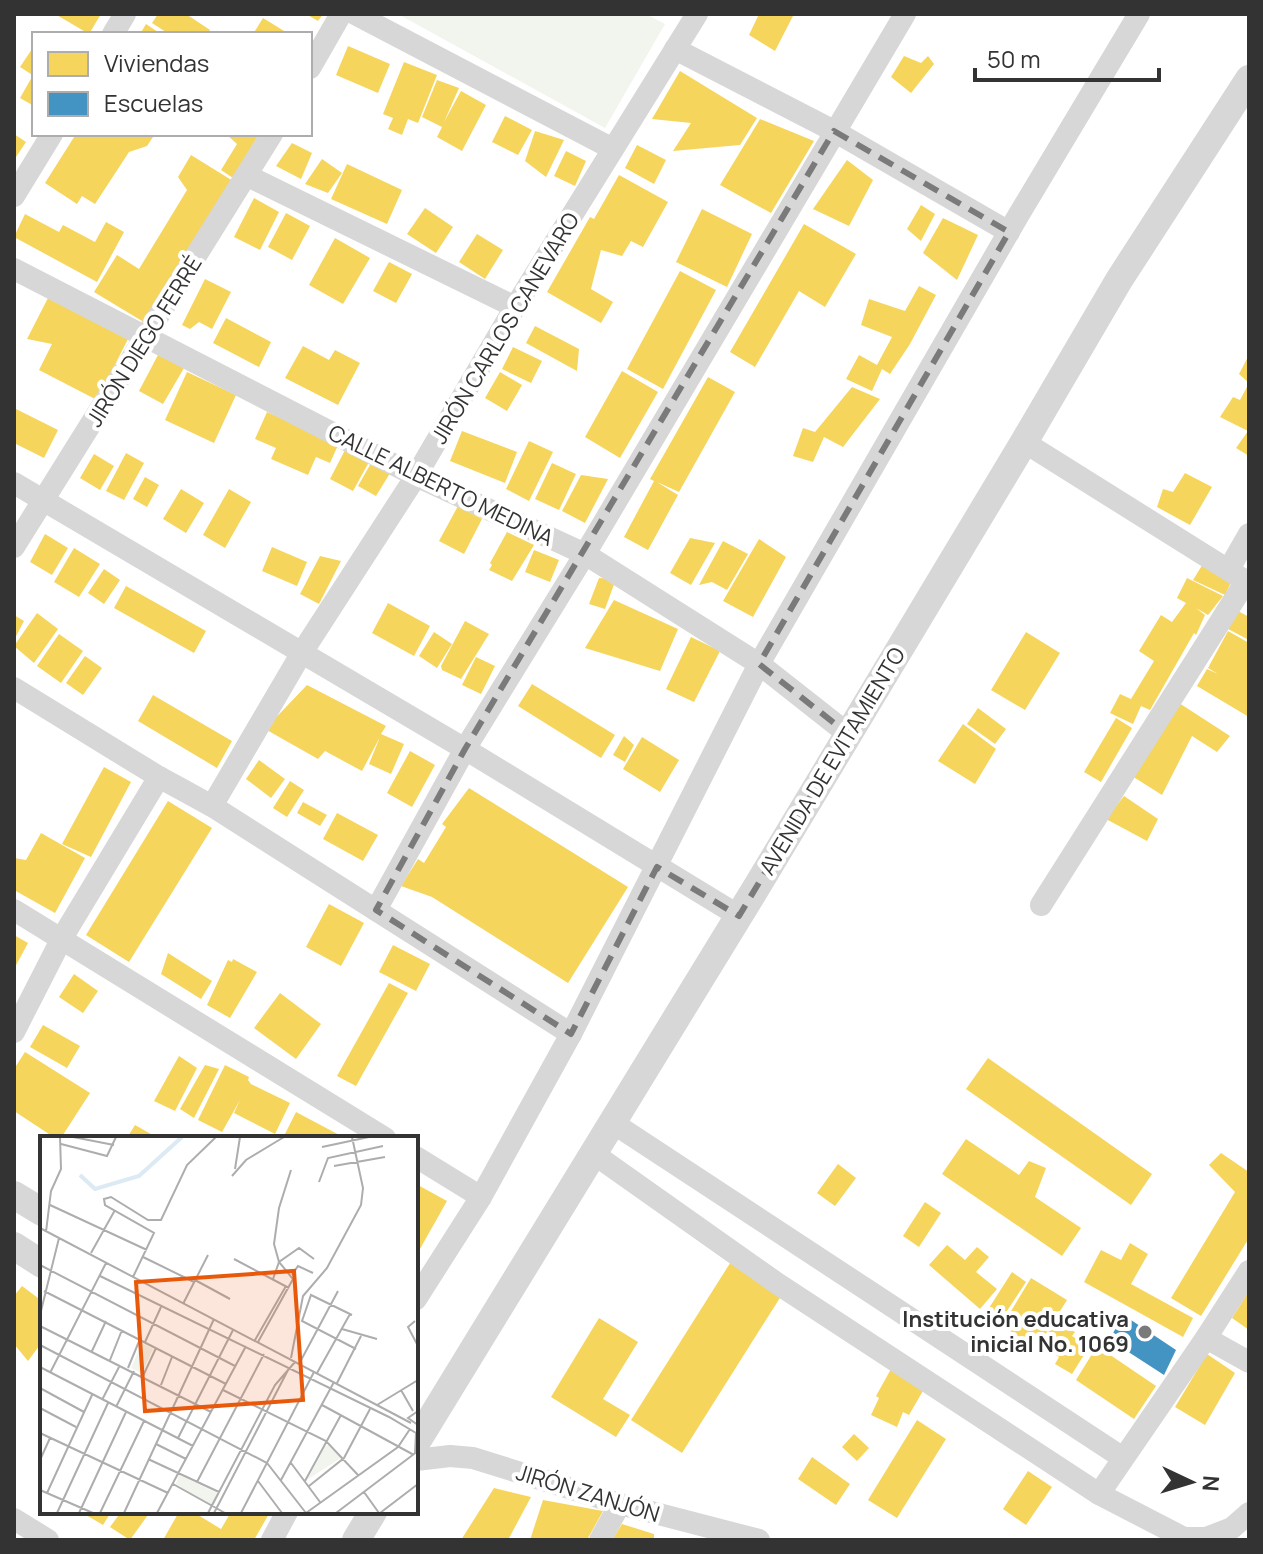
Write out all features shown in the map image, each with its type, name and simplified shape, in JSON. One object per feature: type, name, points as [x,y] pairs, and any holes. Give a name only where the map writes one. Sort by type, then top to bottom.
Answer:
[{"type":"street","points":[[114,32],[125,14]]},
{"type":"street","points":[[312,65],[341,14]]},
{"type":"street","points":[[355,14],[613,149]]},
{"type":"street","name":"JIRÓN CARLOS CANEVARO","points":[[212,806],[301,654],[416,476],[515,307],[697,14]]},
{"type":"street","points":[[376,910],[465,749],[585,554],[905,14]]},
{"type":"street","points":[[418,1296],[481,1197],[571,1034],[759,664],[1139,14]]},
{"type":"street","points":[[675,49],[834,131],[1009,232]]},
{"type":"street","name":"AVENIDA DE EVITAMIENTO","points":[[418,1440],[739,916],[1119,280],[1249,79]]},
{"type":"street","points":[[14,196],[51,136]]},
{"type":"street","name":"JIRÓN DIEGO FERRÉ","points":[[14,547],[271,136]]},
{"type":"street","points":[[248,176],[515,307]]},
{"type":"street","name":"CALLE ALBERTO MEDINA","points":[[14,269],[416,476],[585,554],[759,664],[848,734]]},
{"type":"street","points":[[1024,442],[1241,578]]},
{"type":"street","points":[[14,483],[465,749],[739,916]]},
{"type":"street","points":[[1041,905],[1241,578],[1249,534]]},
{"type":"street","points":[[14,688],[212,806],[571,1034]]},
{"type":"street","points":[[14,1032],[62,938],[159,777]]},
{"type":"street","points":[[14,910],[382,1136]]},
{"type":"street","points":[[613,1123],[1123,1458]]},
{"type":"street","points":[[594,1154],[778,1284],[1099,1494],[1184,1538],[1206,1538],[1243,1527]]},
{"type":"street","points":[[418,1158],[481,1197]]},
{"type":"street","points":[[14,1195],[40,1211]]},
{"type":"street","points":[[14,1246],[40,1263]]},
{"type":"street","points":[[1099,1494],[1249,1271]]},
{"type":"street","points":[[1206,1338],[1249,1362]]},
{"type":"street","name":"JIRÓN ZANJÓN","points":[[418,1460],[450,1456],[473,1458],[620,1504],[759,1540]]},
{"type":"street","points":[[600,1540],[620,1504]]},
{"type":"street","points":[[272,1540],[286,1514]]},
{"type":"street","points":[[359,1539],[372,1514]]},
{"type":"street","points":[[14,1519],[48,1540]]},
{"type":"highlighted area","points":[[834,131],[1009,232],[759,664],[848,734],[739,916],[657,867],[571,1034],[376,910],[465,749]]},
{"type":"shaded area","points":[[398,14],[646,14],[665,24],[605,128]]},
{"type":"building: Viviendas","points":[[55,14],[101,14],[90,32]]},
{"type":"building: Viviendas","points":[[158,14],[186,14],[210,30],[166,32],[152,23]]},
{"type":"building: Viviendas","points":[[306,14],[323,14],[318,21]]},
{"type":"building: Viviendas","points":[[759,14],[794,14],[775,51],[749,35]]},
{"type":"building: Viviendas","points":[[263,18],[286,32],[254,32]]},
{"type":"building: Viviendas","points":[[146,24],[158,32],[141,32]]},
{"type":"building: Viviendas","points":[[348,46],[390,64],[378,93],[336,75]]},
{"type":"building: Viviendas","points":[[32,49],[32,75],[20,67]]},
{"type":"building: Viviendas","points":[[904,56],[921,63],[928,56],[934,64],[911,93],[891,77]]},
{"type":"building: Viviendas","points":[[404,62],[437,75],[418,123],[408,119],[402,135],[388,129],[393,118],[383,114]]},
{"type":"building: Viviendas","points":[[680,71],[757,118],[740,145],[673,151],[691,123],[652,119]]},
{"type":"building: Viviendas","points":[[32,77],[32,105],[20,98]]},
{"type":"building: Viviendas","points":[[437,80],[459,88],[444,122],[461,91],[486,105],[462,151],[437,137],[442,127],[422,117]]},
{"type":"building: Viviendas","points":[[505,116],[532,130],[518,155],[492,142]]},
{"type":"building: Viviendas","points":[[760,119],[814,141],[771,213],[720,185]]},
{"type":"building: Viviendas","points":[[535,131],[564,140],[546,177],[525,161]]},
{"type":"building: Viviendas","points":[[14,134],[26,142],[14,160]]},
{"type":"building: Viviendas","points":[[75,136],[154,136],[147,146],[129,152],[95,204],[82,196],[77,204],[45,183]]},
{"type":"building: Viviendas","points":[[228,136],[258,136],[233,178],[221,170],[237,144]]},
{"type":"building: Viviendas","points":[[292,143],[312,153],[301,179],[276,166]]},
{"type":"building: Viviendas","points":[[637,145],[666,160],[654,184],[625,168]]},
{"type":"building: Viviendas","points":[[566,151],[586,161],[575,186],[554,176]]},
{"type":"building: Viviendas","points":[[191,155],[233,181],[147,324],[94,292],[117,255],[139,269],[187,190],[178,177]]},
{"type":"building: Viviendas","points":[[322,159],[342,173],[328,193],[305,184]]},
{"type":"building: Viviendas","points":[[847,160],[873,180],[849,226],[813,209]]},
{"type":"building: Viviendas","points":[[347,164],[402,190],[387,224],[331,199]]},
{"type":"building: Viviendas","points":[[619,175],[668,202],[643,247],[631,241],[622,256],[601,250],[591,289],[613,302],[601,323],[547,292],[590,217],[594,219]]},
{"type":"building: Viviendas","points":[[254,198],[279,212],[260,250],[234,237]]},
{"type":"building: Viviendas","points":[[921,205],[935,214],[921,241],[907,229]]},
{"type":"building: Viviendas","points":[[425,208],[453,227],[436,253],[407,234]]},
{"type":"building: Viviendas","points":[[702,209],[752,234],[727,287],[676,262]]},
{"type":"building: Viviendas","points":[[286,213],[310,226],[292,260],[268,247]]},
{"type":"building: Viviendas","points":[[25,214],[59,232],[63,225],[95,242],[106,222],[124,232],[97,282],[14,237]]},
{"type":"building: Viviendas","points":[[943,218],[978,235],[957,280],[923,253]]},
{"type":"building: Viviendas","points":[[804,224],[856,254],[825,307],[799,291],[755,367],[730,352]]},
{"type":"building: Viviendas","points":[[477,234],[503,250],[485,279],[459,262]]},
{"type":"building: Viviendas","points":[[335,238],[370,258],[343,304],[309,285]]},
{"type":"building: Viviendas","points":[[389,262],[412,274],[396,303],[373,291]]},
{"type":"building: Viviendas","points":[[680,271],[716,290],[663,389],[627,369]]},
{"type":"building: Viviendas","points":[[205,279],[231,292],[212,329],[199,322],[190,329],[182,325]]},
{"type":"building: Viviendas","points":[[919,286],[936,295],[890,374],[882,369],[872,391],[846,379],[859,355],[877,365],[892,337],[861,325],[869,299],[905,311]]},
{"type":"building: Viviendas","points":[[49,296],[129,337],[97,400],[39,370],[52,344],[27,339]]},
{"type":"building: Viviendas","points":[[226,318],[271,342],[259,367],[213,343]]},
{"type":"building: Viviendas","points":[[535,326],[579,349],[577,371],[526,343]]},
{"type":"building: Viviendas","points":[[303,346],[329,360],[335,350],[360,363],[338,405],[285,378]]},
{"type":"building: Viviendas","points":[[513,347],[542,361],[531,383],[502,369]]},
{"type":"building: Viviendas","points":[[159,353],[184,368],[163,404],[139,391]]},
{"type":"building: Viviendas","points":[[1249,355],[1249,383],[1239,374]]},
{"type":"building: Viviendas","points":[[622,371],[658,392],[620,458],[585,437]]},
{"type":"building: Viviendas","points":[[187,372],[236,395],[214,443],[165,420]]},
{"type":"building: Viviendas","points":[[500,372],[522,385],[507,411],[485,398]]},
{"type":"building: Viviendas","points":[[708,377],[735,392],[679,492],[657,482],[678,495],[648,550],[624,537],[654,481],[650,479]]},
{"type":"building: Viviendas","points":[[1249,383],[1249,456],[1236,448],[1248,431],[1220,417],[1233,397],[1240,400]]},
{"type":"building: Viviendas","points":[[852,387],[880,399],[843,447],[824,437],[813,462],[793,456],[803,428],[815,432]]},
{"type":"building: Viviendas","points":[[14,408],[58,430],[44,458],[14,443]]},
{"type":"building: Viviendas","points":[[267,412],[339,443],[330,463],[316,457],[308,475],[271,459],[276,448],[255,439]]},
{"type":"building: Viviendas","points":[[462,431],[517,452],[505,483],[450,461]]},
{"type":"building: Viviendas","points":[[529,441],[553,452],[529,501],[506,489]]},
{"type":"building: Viviendas","points":[[345,450],[369,462],[353,491],[330,479]]},
{"type":"building: Viviendas","points":[[126,453],[144,463],[124,500],[106,491]]},
{"type":"building: Viviendas","points":[[94,454],[114,466],[100,490],[80,478]]},
{"type":"building: Viviendas","points":[[552,463],[576,474],[559,510],[535,499]]},
{"type":"building: Viviendas","points":[[370,465],[392,470],[376,496],[358,486]]},
{"type":"building: Viviendas","points":[[1185,473],[1212,487],[1190,525],[1157,507],[1163,489],[1173,492]]},
{"type":"building: Viviendas","points":[[581,475],[608,479],[585,523],[562,511]]},
{"type":"building: Viviendas","points":[[145,477],[159,485],[147,507],[133,499]]},
{"type":"building: Viviendas","points":[[181,489],[204,503],[186,533],[163,519]]},
{"type":"building: Viviendas","points":[[229,489],[251,502],[225,548],[203,535]]},
{"type":"building: Viviendas","points":[[458,506],[482,519],[464,554],[439,541]]},
{"type":"building: Viviendas","points":[[507,532],[534,545],[512,581],[489,570]]},
{"type":"building: Viviendas","points":[[45,534],[68,548],[52,575],[30,562]]},
{"type":"building: Viviendas","points":[[690,538],[715,543],[691,585],[670,573]]},
{"type":"building: Viviendas","points":[[759,539],[786,557],[753,617],[723,601]]},
{"type":"building: Viviendas","points":[[723,541],[748,554],[727,590],[712,582],[699,585]]},
{"type":"building: Viviendas","points":[[272,547],[307,562],[297,586],[262,571]]},
{"type":"building: Viviendas","points":[[74,548],[100,564],[79,597],[54,582]]},
{"type":"building: Viviendas","points":[[534,550],[559,560],[550,582],[525,572]]},
{"type":"building: Viviendas","points":[[320,556],[341,561],[319,604],[300,594]]},
{"type":"building: Viviendas","points":[[1206,559],[1233,578],[1225,595],[1193,580]]},
{"type":"building: Viviendas","points":[[104,569],[120,580],[104,604],[88,593]]},
{"type":"building: Viviendas","points":[[599,578],[616,579],[605,609],[589,604]]},
{"type":"building: Viviendas","points":[[1187,578],[1223,596],[1208,615],[1196,608],[1205,615],[1196,635],[1194,633],[1150,710],[1141,706],[1133,724],[1110,713],[1120,694],[1131,699],[1154,661],[1139,651],[1161,615],[1172,622],[1186,603],[1177,598]]},
{"type":"building: Viviendas","points":[[126,586],[206,631],[194,653],[114,608]]},
{"type":"building: Viviendas","points":[[614,600],[678,629],[660,671],[585,648]]},
{"type":"building: Viviendas","points":[[388,603],[430,626],[414,656],[372,633]]},
{"type":"building: Viviendas","points":[[1238,611],[1249,617],[1249,640],[1228,629]]},
{"type":"building: Viviendas","points":[[37,613],[58,629],[34,663],[14,646]]},
{"type":"building: Viviendas","points":[[14,615],[24,621],[14,640]]},
{"type":"building: Viviendas","points":[[465,621],[489,634],[461,679],[442,670],[441,666]]},
{"type":"building: Viviendas","points":[[1228,631],[1249,643],[1249,717],[1197,686],[1207,669],[1218,674],[1208,668]]},
{"type":"building: Viviendas","points":[[434,632],[452,644],[437,668],[419,656]]},
{"type":"building: Viviendas","points":[[1026,632],[1060,653],[1025,710],[991,690]]},
{"type":"building: Viviendas","points":[[59,634],[83,651],[61,683],[37,666]]},
{"type":"building: Viviendas","points":[[691,637],[720,651],[694,702],[666,689]]},
{"type":"building: Viviendas","points":[[85,656],[102,668],[83,695],[66,683]]},
{"type":"building: Viviendas","points":[[476,657],[495,666],[481,694],[462,685]]},
{"type":"building: Viviendas","points":[[532,684],[615,735],[601,758],[518,706]]},
{"type":"building: Viviendas","points":[[307,685],[386,726],[381,734],[404,744],[391,774],[369,764],[380,737],[362,771],[325,751],[318,759],[265,729]]},
{"type":"building: Viviendas","points":[[153,695],[232,741],[217,768],[138,721]]},
{"type":"building: Viviendas","points":[[1179,703],[1230,736],[1217,752],[1192,736],[1162,795],[1132,776]]},
{"type":"building: Viviendas","points":[[978,708],[1006,729],[995,744],[967,724]]},
{"type":"building: Viviendas","points":[[1116,718],[1132,728],[1101,782],[1084,772]]},
{"type":"building: Viviendas","points":[[963,724],[996,749],[975,784],[938,761]]},
{"type":"building: Viviendas","points":[[624,736],[634,745],[625,762],[613,755]]},
{"type":"building: Viviendas","points":[[642,737],[679,760],[660,792],[623,769]]},
{"type":"building: Viviendas","points":[[410,751],[435,765],[412,807],[387,793]]},
{"type":"building: Viviendas","points":[[259,760],[285,779],[271,798],[246,779]]},
{"type":"building: Viviendas","points":[[104,767],[131,782],[91,857],[62,844]]},
{"type":"building: Viviendas","points":[[290,781],[304,790],[287,817],[273,808]]},
{"type":"building: Viviendas","points":[[469,788],[628,887],[568,983],[432,897],[401,886],[418,859],[424,863],[446,827],[442,824]]},
{"type":"building: Viviendas","points":[[1124,796],[1158,819],[1147,841],[1106,819]]},
{"type":"building: Viviendas","points":[[168,801],[212,828],[129,962],[86,935]]},
{"type":"building: Viviendas","points":[[303,802],[327,815],[320,826],[297,813]]},
{"type":"building: Viviendas","points":[[337,813],[378,835],[363,861],[323,839]]},
{"type":"building: Viviendas","points":[[41,833],[85,858],[55,913],[14,890],[14,858],[26,860]]},
{"type":"building: Viviendas","points":[[329,904],[364,923],[341,966],[306,947]]},
{"type":"building: Viviendas","points":[[14,935],[28,943],[14,969]]},
{"type":"building: Viviendas","points":[[393,945],[430,964],[416,991],[379,972]]},
{"type":"building: Viviendas","points":[[168,953],[212,981],[201,999],[161,974]]},
{"type":"building: Viviendas","points":[[233,959],[257,972],[230,1018],[207,1005],[228,960],[232,962]]},
{"type":"building: Viviendas","points":[[74,974],[98,991],[83,1013],[59,997]]},
{"type":"building: Viviendas","points":[[389,983],[408,993],[356,1086],[337,1076]]},
{"type":"building: Viviendas","points":[[280,993],[321,1024],[296,1059],[254,1028]]},
{"type":"building: Viviendas","points":[[43,1025],[80,1046],[67,1068],[30,1047]]},
{"type":"building: Viviendas","points":[[25,1052],[90,1093],[62,1136],[52,1136],[14,1111],[14,1069]]},
{"type":"building: Viviendas","points":[[179,1056],[197,1068],[175,1111],[154,1101]]},
{"type":"building: Viviendas","points":[[988,1058],[1152,1174],[1131,1205],[966,1089]]},
{"type":"building: Viviendas","points":[[205,1065],[219,1069],[194,1118],[180,1109]]},
{"type":"building: Viviendas","points":[[225,1065],[249,1077],[251,1084],[290,1103],[275,1134],[234,1113],[240,1100],[222,1132],[198,1120]]},
{"type":"building: Viviendas","points":[[296,1112],[341,1136],[284,1136]]},
{"type":"building: Viviendas","points":[[135,1125],[154,1136],[128,1136]]},
{"type":"building: Viviendas","points":[[966,1139],[1019,1175],[1029,1161],[1046,1168],[1035,1197],[1081,1228],[1062,1256],[942,1174]]},
{"type":"building: Viviendas","points":[[1221,1153],[1249,1172],[1249,1238],[1201,1316],[1171,1298],[1235,1192],[1209,1165]]},
{"type":"building: Viviendas","points":[[838,1164],[856,1178],[835,1206],[817,1193]]},
{"type":"building: Viviendas","points":[[418,1185],[447,1201],[418,1252]]},
{"type":"building: Viviendas","points":[[925,1202],[941,1213],[919,1247],[903,1236]]},
{"type":"building: Viviendas","points":[[1130,1243],[1148,1254],[1131,1284],[1193,1318],[1183,1337],[1084,1282],[1101,1250],[1121,1260]]},
{"type":"building: Viviendas","points":[[947,1245],[965,1260],[977,1247],[989,1257],[976,1272],[997,1289],[980,1309],[929,1265]]},
{"type":"building: Viviendas","points":[[732,1260],[783,1293],[682,1453],[631,1420]]},
{"type":"building: Viviendas","points":[[1012,1272],[1026,1282],[1003,1317],[989,1308]]},
{"type":"building: Viviendas","points":[[1031,1278],[1067,1300],[1037,1348],[1002,1326]]},
{"type":"building: Viviendas","points":[[22,1286],[40,1300],[40,1345],[28,1361],[14,1344],[14,1296]]},
{"type":"building: Viviendas","points":[[1249,1291],[1249,1330],[1232,1318]]},
{"type":"building: Viviendas","points":[[599,1318],[638,1342],[603,1399],[630,1415],[616,1437],[551,1397]]},
{"type":"building: Viviendas","points":[[1055,1321],[1075,1332],[1072,1336],[1089,1347],[1072,1374],[1055,1364],[1059,1357],[1040,1346]]},
{"type":"building: Viviendas","points":[[1097,1346],[1156,1386],[1134,1419],[1076,1380]]},
{"type":"building: Viviendas","points":[[1207,1354],[1235,1373],[1205,1425],[1175,1407]]},
{"type":"building: Viviendas","points":[[891,1369],[924,1389],[909,1415],[903,1412],[897,1427],[871,1415],[879,1398],[876,1396]]},
{"type":"building: Viviendas","points":[[917,1420],[946,1439],[897,1518],[868,1500]]},
{"type":"building: Viviendas","points":[[854,1434],[869,1448],[857,1461],[842,1447]]},
{"type":"building: Viviendas","points":[[812,1457],[850,1484],[836,1505],[798,1479]]},
{"type":"building: Viviendas","points":[[1028,1471],[1052,1487],[1026,1525],[1003,1509]]},
{"type":"building: Viviendas","points":[[494,1488],[531,1497],[508,1540],[461,1540]]},
{"type":"building: Viviendas","points":[[543,1500],[603,1511],[587,1540],[530,1540]]},
{"type":"building: Viviendas","points":[[84,1514],[110,1514],[103,1525]]},
{"type":"building: Viviendas","points":[[120,1514],[149,1514],[130,1540],[110,1527]]},
{"type":"building: Viviendas","points":[[178,1514],[196,1514],[221,1529],[230,1514],[269,1514],[254,1540],[163,1540]]},
{"type":"building: Viviendas","points":[[622,1524],[654,1534],[654,1540],[612,1540]]},
{"type":"building: Escuelas","points":[[1122,1314],[1176,1350],[1164,1375],[1110,1340]]},
{"type":"place","name":"Institución educativa inicial No. 1069","points":[[1145,1332]]}]
